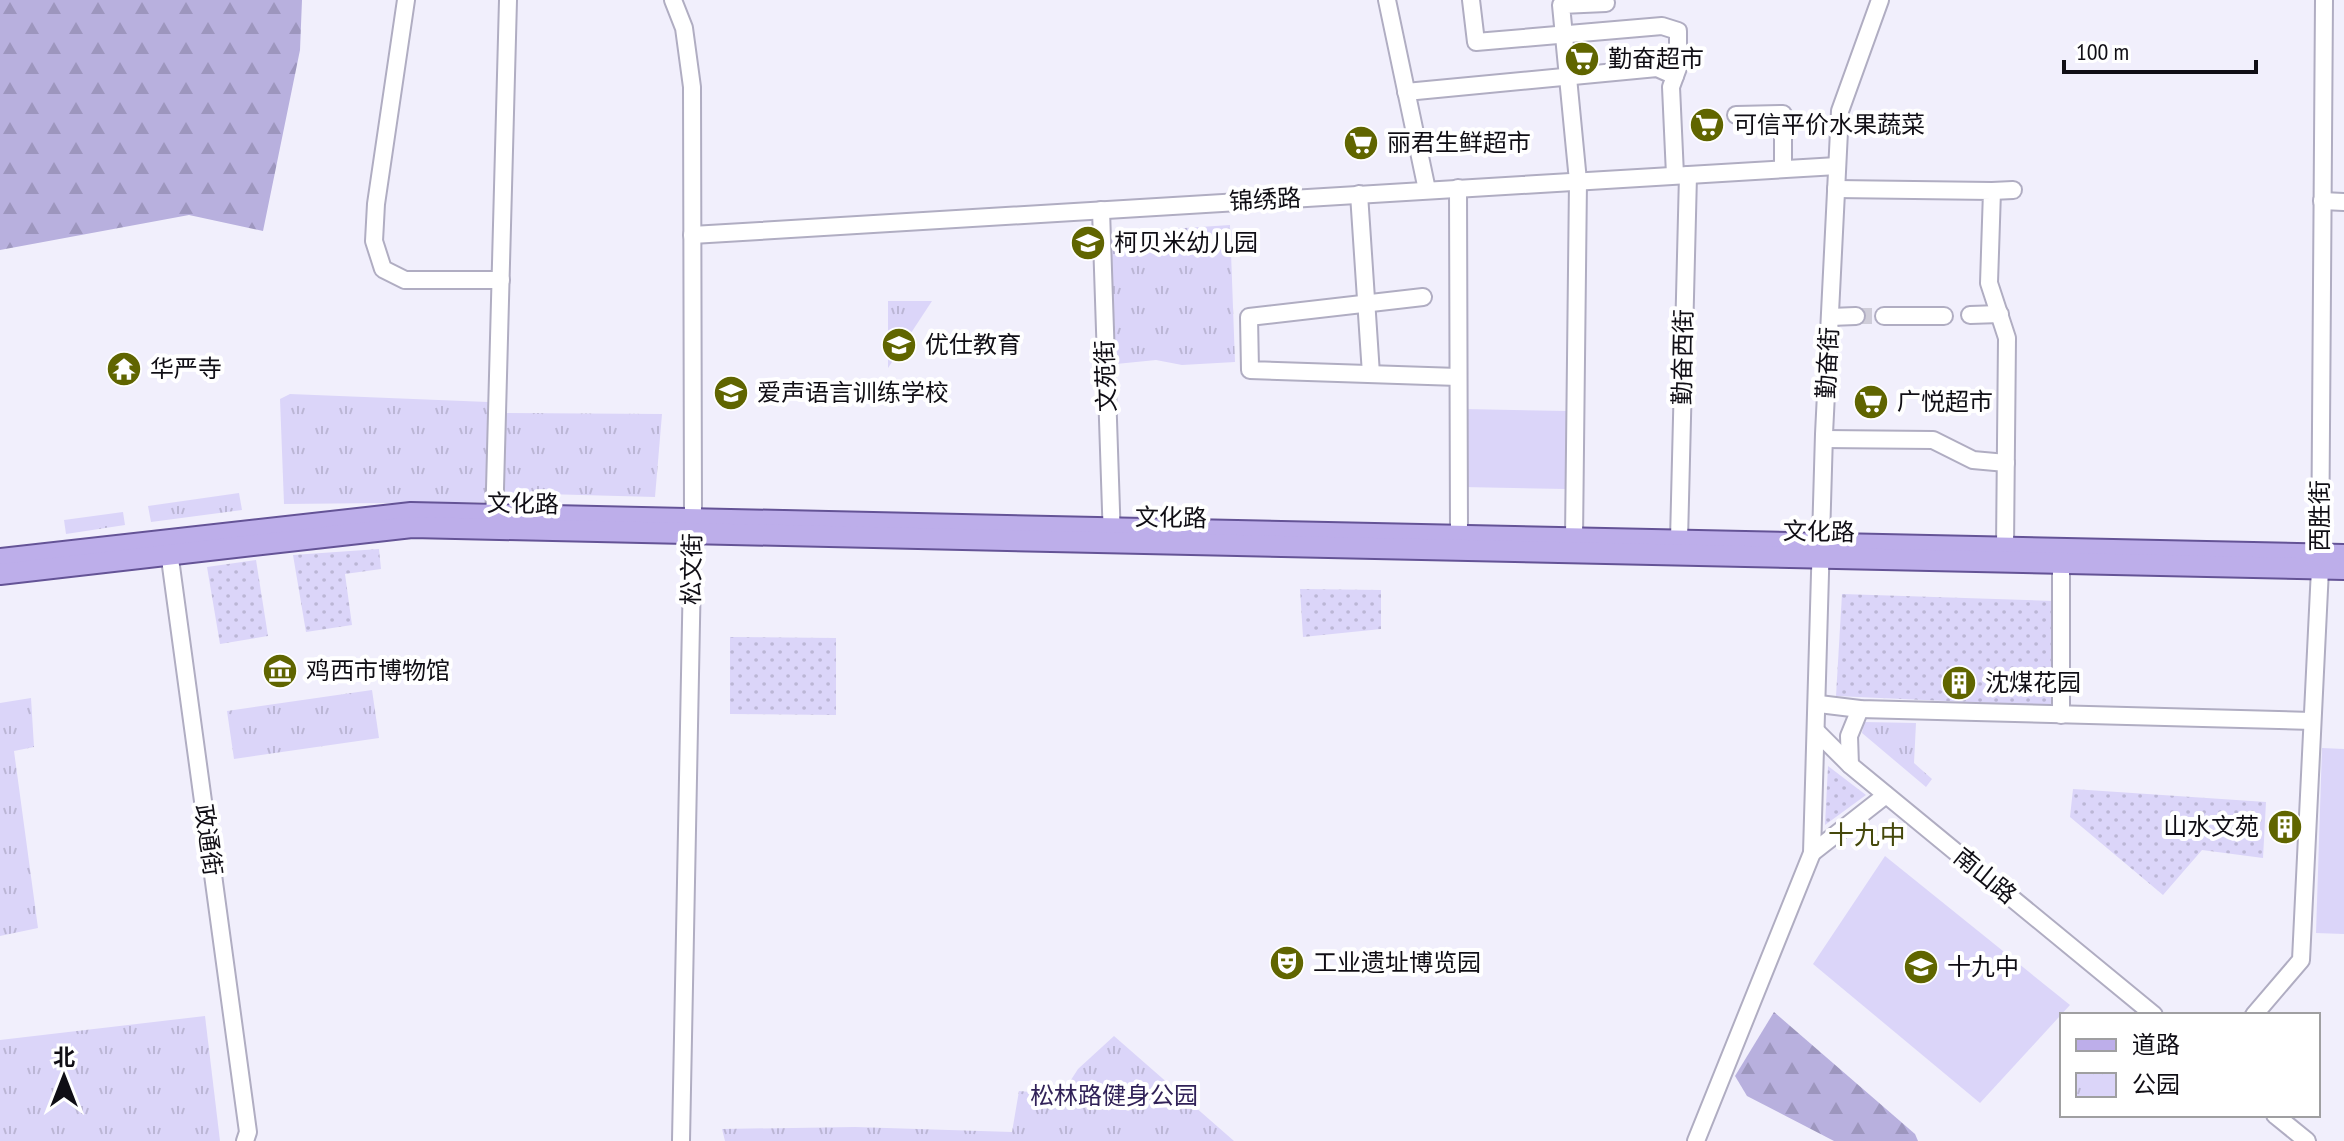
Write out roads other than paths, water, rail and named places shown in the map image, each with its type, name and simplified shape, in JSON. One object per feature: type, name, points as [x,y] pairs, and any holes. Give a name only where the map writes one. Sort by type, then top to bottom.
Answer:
[{"type":"main road","name":"文化路","points":[[0,559],[494,522],[1822,551],[2005,547],[2320,561],[2344,569]]},
{"type":"main road","name":"文化路","points":[[1112,535],[1459,535],[1679,540],[2061,563],[2320,561],[2344,555]]},
{"type":"main road","name":"文化路","points":[[0,574],[168,546]]},
{"type":"street","points":[[406,0],[376,204],[374,241],[383,269],[405,280],[501,280]]},
{"type":"street","points":[[494,522],[508,0]]},
{"type":"street","name":"松文街","points":[[673,0],[684,28],[692,87],[693,526],[681,1141]]},
{"type":"street","points":[[1387,0],[1427,190]]},
{"type":"street","points":[[1471,0],[1476,42],[1562,35]]},
{"type":"street","name":"勤奋街","points":[[1812,853],[1819,704],[1824,439],[1840,111],[1880,0]]},
{"type":"street","name":"西胜街","points":[[2256,1013],[2301,960],[2320,561],[2324,0]]},
{"type":"street","points":[[1574,538],[1578,181],[1557,2],[1606,3]]},
{"type":"street","name":"勤奋西街","points":[[1562,35],[1662,26],[1678,31],[1675,76],[1671,89],[1681,175],[1679,540]]},
{"type":"street","points":[[1406,92],[1657,68],[1675,76]]},
{"type":"street","points":[[1736,115],[1783,114],[1783,169]]},
{"type":"street","name":"锦绣路","points":[[692,235],[1837,166]]},
{"type":"street","points":[[1458,188],[1459,535]]},
{"type":"street","points":[[1836,189],[2013,190]]},
{"type":"street","points":[[1992,191],[1989,283],[2007,338],[2005,547]]},
{"type":"street","points":[[1359,194],[1371,374]]},
{"type":"street","points":[[2322,201],[2344,202]]},
{"type":"street","name":"文苑街","points":[[1101,210],[1112,535]]},
{"type":"street","points":[[1423,297],[1249,317],[1250,370],[1458,377]]},
{"type":"street","points":[[1970,315],[2000,314]]},
{"type":"street","points":[[1830,317],[1856,316]]},
{"type":"street","points":[[1884,316],[1944,316]]},
{"type":"street","points":[[1824,439],[1933,440],[1973,460],[2006,463]]},
{"type":"street","name":"政通街","points":[[168,546],[251,1138]]},
{"type":"street","points":[[2061,563],[2061,715]]},
{"type":"street","points":[[1819,704],[1860,709],[2312,721]]},
{"type":"street","points":[[1850,765],[1849,736],[1860,709]]},
{"type":"street","name":"南山路","points":[[1818,733],[1850,765],[2152,1013]]},
{"type":"street","points":[[1696,1141],[1812,853],[1886,795]]},
{"type":"street","points":[[2277,1117],[2307,1141]]},
{"type":"tunnel","points":[[1856,316],[1884,316]]},
{"type":"place","name":"勤奋超市","points":[[1582,59]]},
{"type":"place","name":"可信平价水果蔬菜","points":[[1707,125]]},
{"type":"place","name":"丽君生鲜超市","points":[[1361,143]]},
{"type":"place","name":"柯贝米幼儿园","points":[[1088,243]]},
{"type":"place","name":"优仕教育","points":[[899,345]]},
{"type":"place","name":"华严寺","points":[[124,369]]},
{"type":"place","name":"爱声语言训练学校","points":[[731,393]]},
{"type":"place","name":"广悦超市","points":[[1871,402]]},
{"type":"place","name":"鸡西市博物馆","points":[[280,671]]},
{"type":"place","name":"沈煤花园","points":[[1959,683]]},
{"type":"place","name":"山水文苑","points":[[2285,827]]},
{"type":"place","name":"工业遗址博览园","points":[[1287,963]]},
{"type":"place","name":"十九中","points":[[1921,967]]},
{"type":"district","name":"十九中","points":[[1867,835]]},
{"type":"park label","name":"松林路健身公园","points":[[1114,1096]]}]
